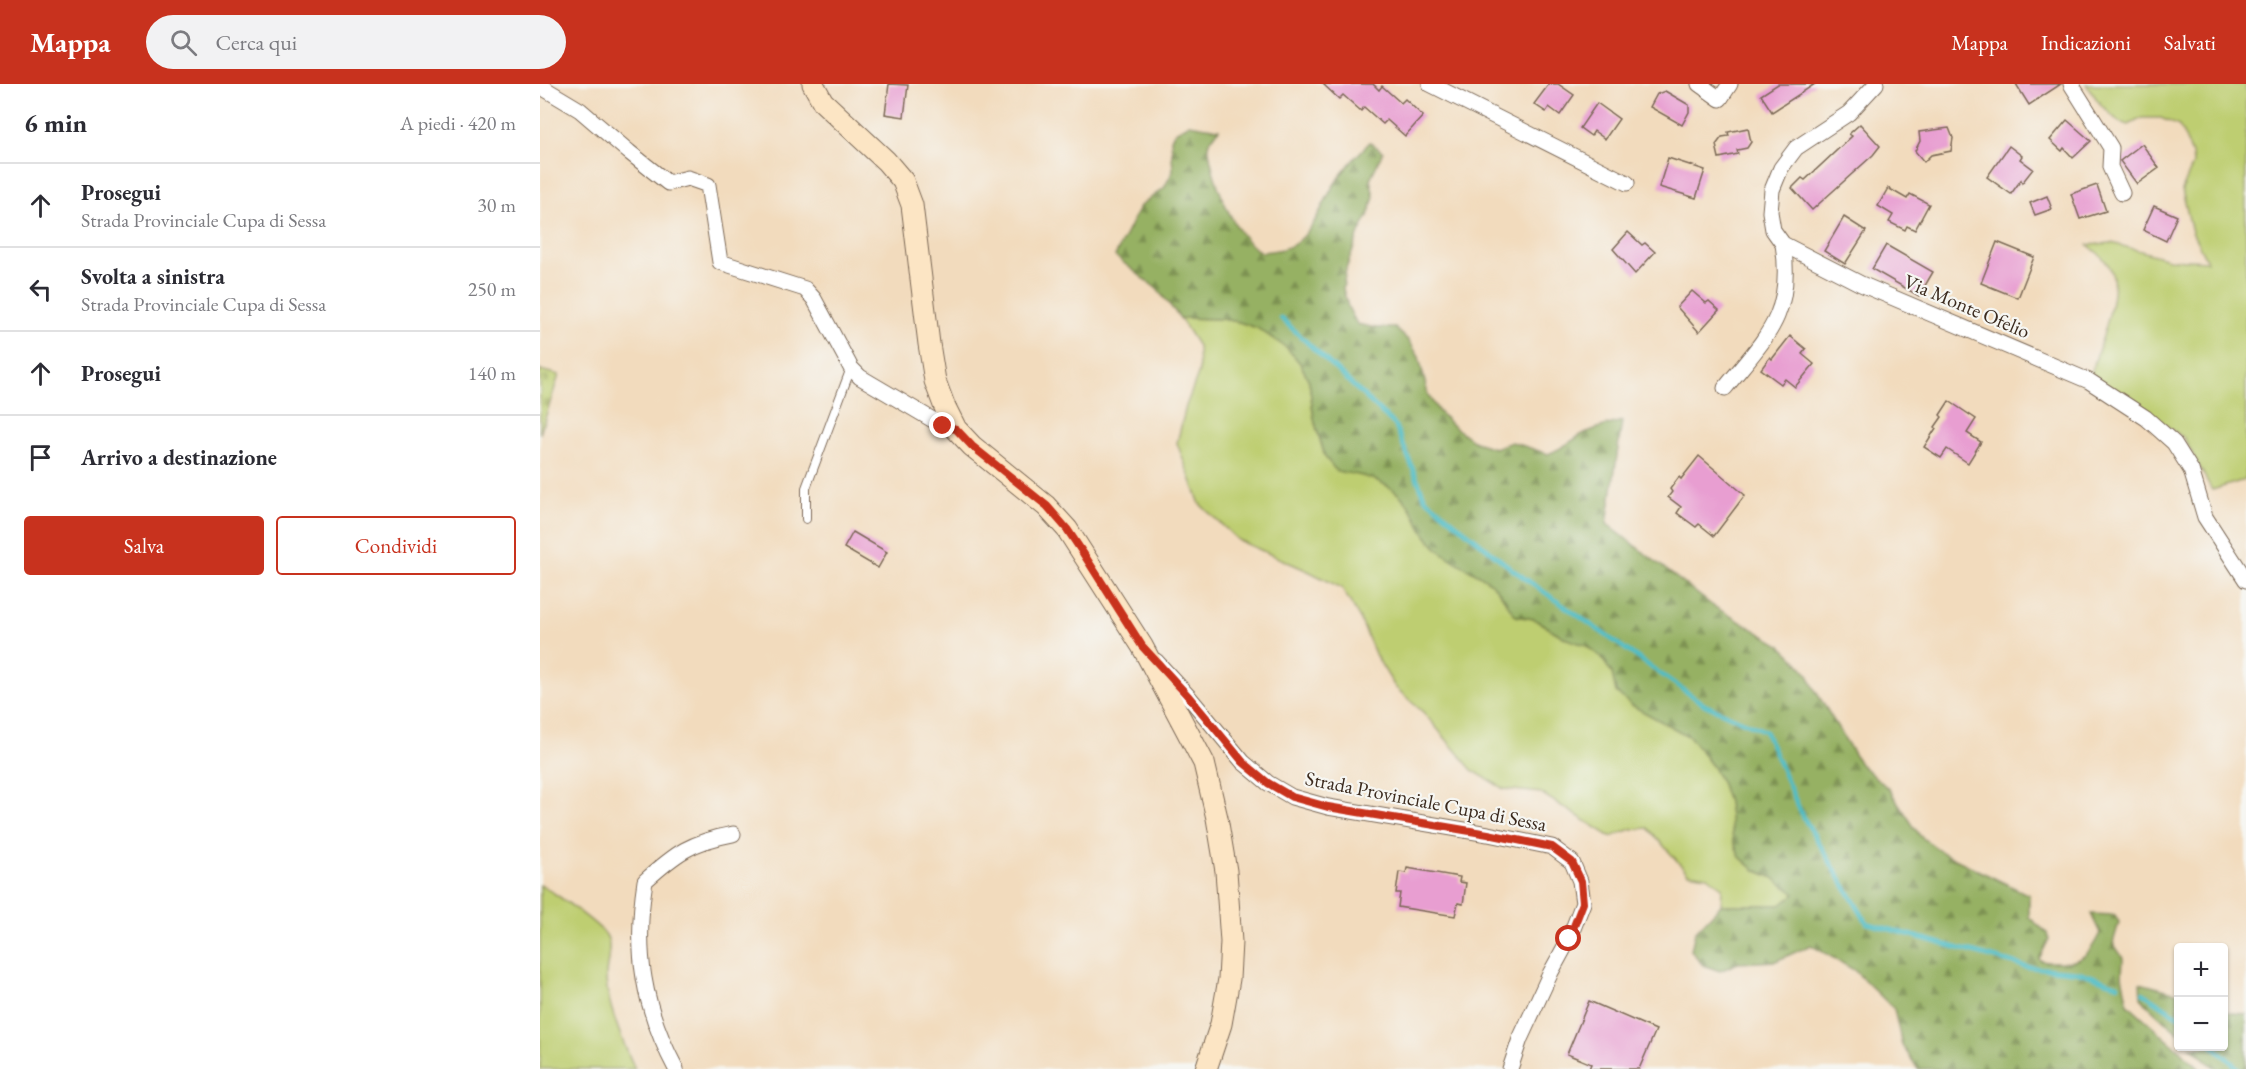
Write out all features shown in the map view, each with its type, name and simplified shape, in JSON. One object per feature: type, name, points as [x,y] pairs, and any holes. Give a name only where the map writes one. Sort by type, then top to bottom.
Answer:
[{"type":"street","points":[[813,84],[823,102],[891,166],[903,181],[912,205],[928,344],[935,381],[956,429],[972,446],[1047,506],[1067,529],[1142,646],[1204,763],[1218,818],[1226,871],[1231,942],[1229,979],[1221,1024],[1206,1069]]},
{"type":"street","points":[[1430,84],[1627,183]]},
{"type":"street","points":[[1699,84],[1720,99],[1730,84]]},
{"type":"street","points":[[1725,388],[1773,328],[1780,311],[1785,261],[1783,244],[1773,230],[1770,212],[1772,190],[1781,168],[1796,148],[1849,112],[1876,84]]},
{"type":"street","points":[[2071,84],[2111,148],[2110,168],[2122,193]]},
{"type":"street","points":[[540,86],[580,110],[668,183],[688,178],[708,185],[720,262],[805,289],[814,299],[851,368],[860,377],[943,426],[956,429]]},
{"type":"street","name":"Via Monte Ofelio","points":[[1783,244],[1861,284],[2089,381],[2146,418],[2174,443],[2191,470],[2205,517],[2246,580]]},
{"type":"street","name":"Strada Provinciale Cupa di Sessa","points":[[1142,646],[1189,697],[1243,762],[1268,783],[1292,797],[1328,807],[1552,847],[1572,862],[1581,881],[1583,903],[1569,939],[1520,1039],[1510,1069]]},
{"type":"street","points":[[676,1069],[664,1046],[645,993],[640,941],[645,881],[673,856],[698,842],[733,834]]},
{"type":"lane","points":[[806,519],[806,488],[851,368]]},
{"type":"green space","points":[[2086,84],[2246,84],[2246,478],[2241,481],[2212,490],[2184,438],[2091,374],[2110,312],[2113,277],[2104,259],[2088,245],[2112,243],[2169,259],[2207,261],[2192,232],[2182,190],[2193,164],[2192,154],[2179,126],[2161,118],[2142,118],[2129,125],[2119,122],[2101,105]]},
{"type":"green space","points":[[1189,124],[1219,129],[1208,144],[1219,188],[1240,232],[1260,252],[1288,247],[1302,238],[1313,224],[1338,179],[1370,142],[1383,152],[1370,179],[1374,197],[1368,216],[1346,269],[1343,289],[1348,307],[1357,324],[1376,328],[1395,328],[1409,341],[1419,357],[1428,395],[1439,412],[1475,442],[1494,448],[1512,442],[1548,454],[1581,435],[1622,421],[1607,524],[1713,606],[1779,644],[1794,658],[1807,673],[1860,764],[1889,789],[1920,836],[1945,854],[2029,895],[2029,917],[2047,933],[2049,939],[2039,959],[2065,962],[2079,959],[2088,952],[2100,933],[2091,914],[2115,915],[2119,922],[2113,943],[2123,958],[2122,976],[2128,1004],[2174,1046],[2174,1051],[2180,1051],[2200,1069],[1918,1069],[1902,1045],[1894,1009],[1854,970],[1811,945],[1776,961],[1738,963],[1720,971],[1703,965],[1691,950],[1695,932],[1721,905],[1780,905],[1795,894],[1772,877],[1755,870],[1740,857],[1733,840],[1728,802],[1722,784],[1713,767],[1690,737],[1631,705],[1616,692],[1612,673],[1601,657],[1585,645],[1567,639],[1534,619],[1516,616],[1491,583],[1450,558],[1432,543],[1407,503],[1393,489],[1366,477],[1337,472],[1325,457],[1314,419],[1309,381],[1300,363],[1287,348],[1257,328],[1239,322],[1180,318],[1157,289],[1115,256],[1140,206],[1164,188],[1173,171],[1171,138],[1175,132]]},
{"type":"green space","points":[[1180,318],[1239,322],[1257,328],[1287,348],[1300,363],[1309,381],[1314,419],[1325,457],[1337,471],[1357,474],[1393,489],[1407,503],[1432,543],[1450,558],[1495,586],[1516,616],[1534,619],[1567,639],[1585,645],[1601,657],[1612,673],[1617,692],[1631,705],[1690,737],[1713,767],[1722,784],[1728,802],[1733,840],[1740,857],[1755,870],[1772,877],[1796,894],[1780,905],[1721,905],[1722,887],[1707,876],[1688,873],[1648,828],[1628,830],[1611,837],[1541,793],[1504,789],[1472,770],[1424,713],[1395,687],[1376,656],[1361,621],[1342,588],[1238,540],[1200,504],[1177,443],[1186,406],[1199,372],[1198,346]]},
{"type":"green space","points":[[540,370],[559,375],[540,434]]},
{"type":"green space","points":[[540,885],[575,908],[606,935],[609,944],[606,976],[609,999],[635,1069],[540,1069]]},
{"type":"green space","points":[[2140,983],[2174,992],[2174,1029],[2144,1002],[2141,997]]},
{"type":"green space","points":[[2228,1012],[2246,1014],[2246,1069],[2216,1069],[2196,1051],[2228,1051]]},
{"type":"building","points":[[889,84],[908,85],[904,117],[885,114]]},
{"type":"building","points":[[1323,84],[1373,84],[1379,90],[1382,86],[1401,103],[1405,99],[1423,116],[1405,136],[1387,120],[1383,124],[1364,107],[1361,111],[1343,95],[1339,99]]},
{"type":"building","points":[[1549,84],[1558,84],[1574,95],[1560,115],[1549,107],[1546,112],[1534,104]]},
{"type":"building","points":[[1778,84],[1815,84],[1772,112],[1761,95]]},
{"type":"building","points":[[2016,84],[2061,84],[2029,105]]},
{"type":"building","points":[[1665,91],[1689,105],[1689,112],[1682,125],[1650,107],[1657,94]]},
{"type":"building","points":[[1597,103],[1619,119],[1605,139],[1594,131],[1591,136],[1580,128]]},
{"type":"building","points":[[2067,120],[2091,141],[2073,158],[2064,148],[2062,151],[2050,140]]},
{"type":"building","points":[[1860,124],[1880,146],[1812,210],[1792,188],[1802,178],[1805,180],[1852,136],[1849,134]]},
{"type":"building","points":[[1748,128],[1751,142],[1747,148],[1737,150],[1738,154],[1719,158],[1716,145],[1722,137],[1729,136],[1728,132]]},
{"type":"building","points":[[1949,128],[1953,138],[1951,151],[1931,155],[1924,162],[1915,151],[1920,141],[1919,132]]},
{"type":"building","points":[[2142,144],[2159,168],[2137,184],[2120,161]]},
{"type":"building","points":[[2009,146],[2033,169],[2011,194],[1987,177]]},
{"type":"building","points":[[1668,158],[1705,170],[1696,198],[1659,187]]},
{"type":"building","points":[[2097,185],[2106,211],[2080,219],[2071,194]]},
{"type":"building","points":[[1888,188],[1907,199],[1910,194],[1929,204],[1915,230],[1907,226],[1905,230],[1889,222],[1893,215],[1878,206]]},
{"type":"building","points":[[2047,196],[2052,209],[2035,215],[2030,203]]},
{"type":"building","points":[[2154,206],[2177,216],[2166,241],[2143,230]]},
{"type":"building","points":[[1844,217],[1866,231],[1845,264],[1824,251]]},
{"type":"building","points":[[1628,232],[1642,245],[1645,243],[1655,252],[1635,274],[1613,249]]},
{"type":"building","points":[[1997,242],[2034,257],[2018,298],[1981,283]]},
{"type":"building","points":[[1886,245],[1933,272],[1919,296],[1872,269]]},
{"type":"building","points":[[1692,291],[1719,310],[1699,332],[1677,307]]},
{"type":"building","points":[[1790,336],[1806,349],[1802,354],[1814,364],[1795,387],[1785,379],[1781,384],[1761,369]]},
{"type":"building","points":[[1949,401],[1976,419],[1967,433],[1981,442],[1968,463],[1947,449],[1941,458],[1924,447]]},
{"type":"building","points":[[1699,456],[1745,495],[1714,536],[1699,524],[1696,527],[1677,513],[1681,507],[1668,497],[1672,492],[1670,489],[1679,477],[1681,479]]},
{"type":"building","points":[[853,532],[887,552],[878,568],[844,548]]},
{"type":"building","points":[[1407,868],[1460,877],[1459,882],[1466,883],[1463,904],[1458,903],[1455,916],[1398,907],[1400,893],[1396,893],[1399,872],[1406,873]]},
{"type":"building","points":[[1589,1001],[1656,1030],[1639,1069],[1589,1069],[1591,1064],[1567,1054]]},
{"type":"waterway","points":[[1281,318],[1395,425],[1425,498],[1513,570],[1705,705],[1765,731],[1802,815],[1867,923],[2027,967],[2079,972],[2118,985]]},
{"type":"waterway","points":[[2143,993],[2174,1013]]},
{"type":"waterway","points":[[2219,1051],[2239,1069]]},
{"type":"route","points":[[943,426],[956,429],[972,446],[1047,506],[1067,529],[1142,646],[1189,697],[1243,762],[1268,783],[1292,797],[1328,807],[1552,847],[1572,862],[1581,881],[1583,903],[1569,939]]}]
